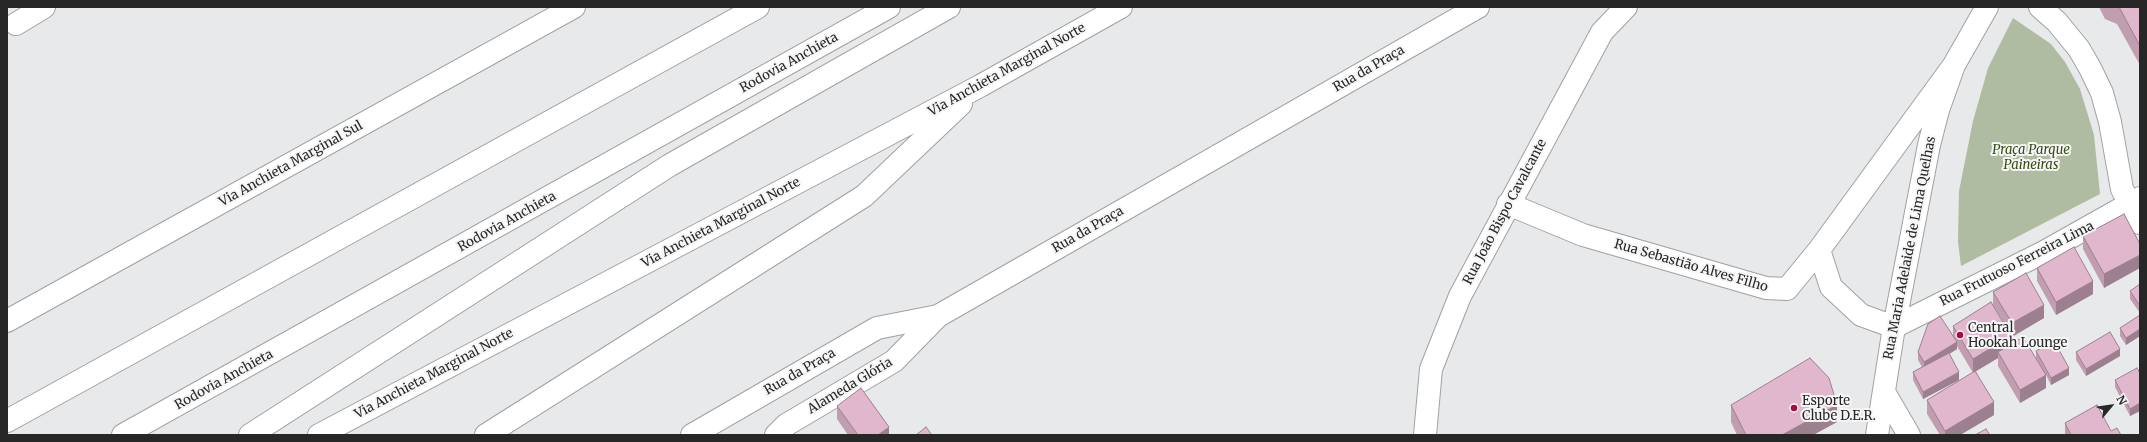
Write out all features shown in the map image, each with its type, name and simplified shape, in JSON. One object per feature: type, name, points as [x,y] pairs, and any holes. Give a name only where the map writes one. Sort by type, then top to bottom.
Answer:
[{"type":"main road","points":[[16,24],[44,7]]},
{"type":"main road","name":"Via Anchieta Marginal Sul","points":[[7,320],[574,7]]},
{"type":"main road","points":[[7,422],[758,7]]},
{"type":"main road","name":"Rodovia Anchieta","points":[[123,435],[889,7]]},
{"type":"main road","points":[[250,435],[670,165],[948,7]]},
{"type":"main road","name":"Via Anchieta Marginal Norte","points":[[319,435],[980,86],[1121,7]]},
{"type":"main road","name":"Rua da Praça","points":[[692,435],[877,328],[938,316],[1478,7]]},
{"type":"main road","name":"Rua João Bispo Cavalcante","points":[[1425,435],[1431,369],[1460,296],[1508,204],[1602,32],[1626,7]]},
{"type":"main road","name":"Rua Maria Adelaide de Lima Quelhas","points":[[1819,250],[1954,65],[1987,7]]},
{"type":"main road","points":[[2040,7],[2057,22],[2079,49],[2102,93],[2110,122],[2118,174],[2134,202],[2140,223]]},
{"type":"main road","name":"Rua Maria Adelaide de Lima Quelhas","points":[[1877,435],[1894,327],[1929,145],[1938,110],[1954,65]]},
{"type":"main road","points":[[486,435],[864,196],[980,86]]},
{"type":"main road","name":"Rua Frutuoso Ferreira Lima","points":[[1894,327],[2044,252],[2134,202]]},
{"type":"main road","name":"Rua Sebastião Alves Filho","points":[[1508,204],[1583,235],[1776,289],[1787,288],[1819,250]]},
{"type":"main road","points":[[1819,250],[1831,287],[1861,315],[1894,327]]},
{"type":"main road","name":"Alameda Glória","points":[[776,435],[786,425],[894,361],[938,316]]},
{"type":"main road","points":[[1884,392],[1909,435]]},
{"type":"green space","name":"Praça Parque Paineiras","points":[[2013,18],[2051,44],[2065,62],[2080,89],[2094,135],[2100,194],[1961,266],[1958,242],[1959,191],[1973,121],[1988,68]]},
{"type":"building","points":[[2119,7],[2140,7],[2140,46]]},
{"type":"building","points":[[2124,214],[2140,244],[2140,255],[2104,274],[2083,236]]},
{"type":"building","points":[[2074,247],[2093,281],[2056,302],[2037,268]]},
{"type":"building","points":[[2026,273],[2044,305],[2012,323],[1993,292]]},
{"type":"building","points":[[2140,284],[2140,306],[2130,291]]},
{"type":"building","points":[[1991,302],[2011,336],[1973,359],[1953,326]]},
{"type":"building","points":[[2140,315],[2140,329],[2126,338],[2120,328]]},
{"type":"building","points":[[1940,316],[1957,342],[1924,362],[1918,352],[1928,324]]},
{"type":"building","points":[[2110,332],[2120,349],[2086,369],[2076,352]]},
{"type":"building","points":[[2023,337],[2046,375],[2020,390],[1998,352]]},
{"type":"building","points":[[2054,341],[2069,368],[2051,378],[2036,351]]},
{"type":"building","points":[[1949,353],[1959,372],[1923,392],[1913,372]]},
{"type":"building","name":"Esporte Clube D.E.R.","points":[[1810,358],[1829,378],[1837,405],[1782,435],[1746,435],[1731,405]]},
{"type":"building","points":[[2137,368],[2140,373],[2140,403],[2130,409],[2115,380]]},
{"type":"building","points":[[1975,371],[1994,402],[1945,431],[1927,400]]},
{"type":"building","points":[[861,388],[889,427],[878,435],[858,435],[837,406]]},
{"type":"building","points":[[2097,405],[2111,431],[2117,428],[2121,435],[2071,435],[2065,423]]},
{"type":"building","points":[[926,427],[932,435],[916,435]]},
{"type":"building","points":[[1986,429],[1990,435],[1975,435]]},
{"type":"place","name":"Central Hookah Lounge","points":[[1960,335]]},
{"type":"place","name":"Esporte Clube D.E.R.","points":[[1794,408]]}]
